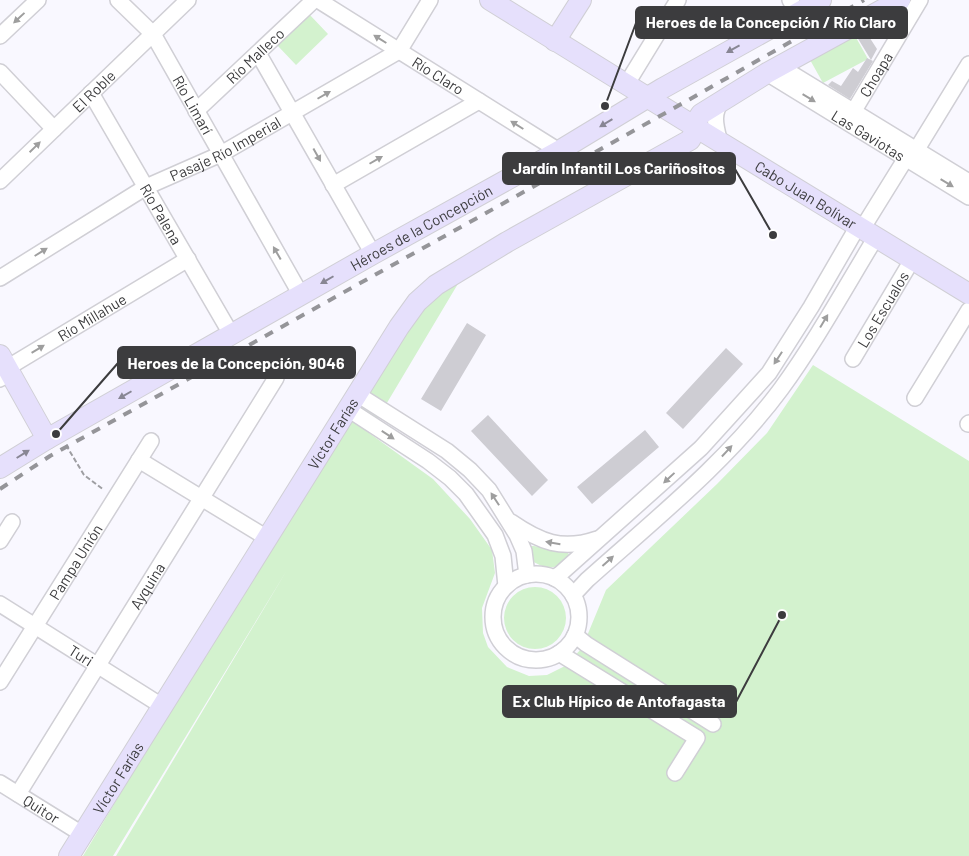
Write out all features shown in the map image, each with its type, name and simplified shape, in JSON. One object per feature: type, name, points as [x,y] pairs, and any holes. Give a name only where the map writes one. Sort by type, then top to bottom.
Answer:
[{"type":"street","points":[[0,36],[38,0]]},
{"type":"street","name":"Río Limarí","points":[[118,0],[152,34],[300,295]]},
{"type":"street","name":"El Roble","points":[[0,181],[188,0]]},
{"type":"street","name":"Río Claro","points":[[316,0],[558,151]]},
{"type":"street","name":"Río Malleco","points":[[196,111],[316,0]]},
{"type":"street","name":"Pasaje Río Imperial","points":[[0,278],[146,187],[221,154],[399,51],[430,0]]},
{"type":"street","name":"Cabo Juan Bolívar","points":[[490,0],[626,85],[697,124],[720,143],[969,294]]},
{"type":"street","points":[[556,40],[581,0]]},
{"type":"street","points":[[626,85],[678,0]]},
{"type":"street","name":"Héroes de la Concepción","points":[[0,468],[52,436],[231,334],[558,151],[648,98],[794,7],[822,0]]},
{"type":"street","points":[[697,124],[701,114],[722,100],[900,0]]},
{"type":"street","name":"Choapa","points":[[851,116],[920,0]]},
{"type":"street","points":[[258,53],[373,254]]},
{"type":"street","points":[[554,578],[649,496],[701,448],[768,374],[811,307],[865,231],[969,64]]},
{"type":"street","name":"Las Gaviotas","points":[[773,70],[912,154],[969,197]]},
{"type":"street","points":[[0,72],[54,129]]},
{"type":"street","name":"Río Palena","points":[[91,93],[231,334]]},
{"type":"street","points":[[720,143],[715,115],[716,109],[722,100]]},
{"type":"street","points":[[334,184],[479,102]]},
{"type":"street","name":"Víctor Farías","points":[[69,856],[398,327],[417,302],[436,285],[507,242],[690,140],[697,124]]},
{"type":"street","name":"Las Gaviotas","points":[[912,154],[969,182]]},
{"type":"street","points":[[573,595],[725,454],[753,424],[798,365],[865,231]]},
{"type":"street","name":"Río Millahue","points":[[2,367],[188,259]]},
{"type":"street","name":"Los Escualos","points":[[853,360],[912,260]]},
{"type":"street","points":[[915,398],[969,310]]},
{"type":"street","points":[[2,367],[52,436]]},
{"type":"street","name":"Ayquina","points":[[18,794],[276,378]]},
{"type":"street","points":[[352,401],[426,438],[447,451],[470,470],[489,490],[517,535],[524,551],[527,575]]},
{"type":"street","points":[[352,401],[450,478],[466,494],[495,535],[503,556],[506,586]]},
{"type":"street","points":[[416,453],[426,438]]},
{"type":"street","name":"Pampa Unión","points":[[0,682],[151,441]]},
{"type":"street","points":[[139,460],[267,538]]},
{"type":"street","points":[[508,521],[526,533],[545,542],[562,545],[582,544],[600,537]]},
{"type":"street","points":[[0,541],[12,522]]},
{"type":"street","points":[[543,574],[563,583],[573,595],[579,611],[579,622],[572,641],[560,653],[551,658],[538,660],[524,659],[512,653],[502,644],[495,631],[492,616],[495,602],[502,589],[513,580],[527,575],[543,574]]},
{"type":"street","name":"Turi","points":[[0,604],[162,706]]},
{"type":"street","points":[[575,635],[586,644],[713,724]]},
{"type":"street","points":[[560,653],[697,738],[674,773]]},
{"type":"street","name":"Quitor","points":[[0,783],[82,834]]},
{"type":"path","points":[[52,436],[84,475],[115,498]]},
{"type":"green space","points":[[309,14],[328,34],[296,65],[277,45]]},
{"type":"green space","points":[[854,34],[868,59],[823,83],[809,58]]},
{"type":"green space","points":[[462,277],[369,433],[433,479],[470,519],[492,550],[495,573],[482,608],[483,633],[488,647],[507,667],[529,676],[547,675],[565,666],[582,648],[606,590],[717,484],[767,433],[813,365],[969,461],[969,856],[116,856],[287,570],[113,856],[83,856],[198,664],[412,317]]},
{"type":"green space","points":[[531,546],[568,553],[570,557],[557,566],[543,566],[532,561]]},
{"type":"green space","points":[[529,587],[541,587],[557,596],[564,606],[566,618],[564,630],[557,640],[541,649],[529,649],[518,644],[509,635],[504,624],[504,612],[509,601],[518,592]]},
{"type":"building","points":[[866,32],[877,49],[871,60],[857,37]]},
{"type":"building","points":[[867,58],[873,61],[850,99],[828,85],[832,81],[841,86],[853,68],[858,72]]},
{"type":"building","points":[[467,323],[486,335],[441,411],[421,399]]},
{"type":"building","points":[[726,348],[743,364],[683,429],[666,413]]},
{"type":"building","points":[[488,415],[548,480],[532,496],[471,431]]},
{"type":"building","points":[[645,430],[659,447],[592,504],[577,487]]},
{"type":"railway","points":[[0,489],[50,456],[669,111],[864,0]]},
{"type":"place","name":"Heroes de la Concepción / Río Claro","points":[[605,106]]},
{"type":"place","name":"Jardín Infantil Los Cariñositos","points":[[773,235]]},
{"type":"place","name":"Heroes de la Concepción, 9046","points":[[56,434]]},
{"type":"place","name":"Ex Club Hípico de Antofagasta","points":[[782,615]]}]
